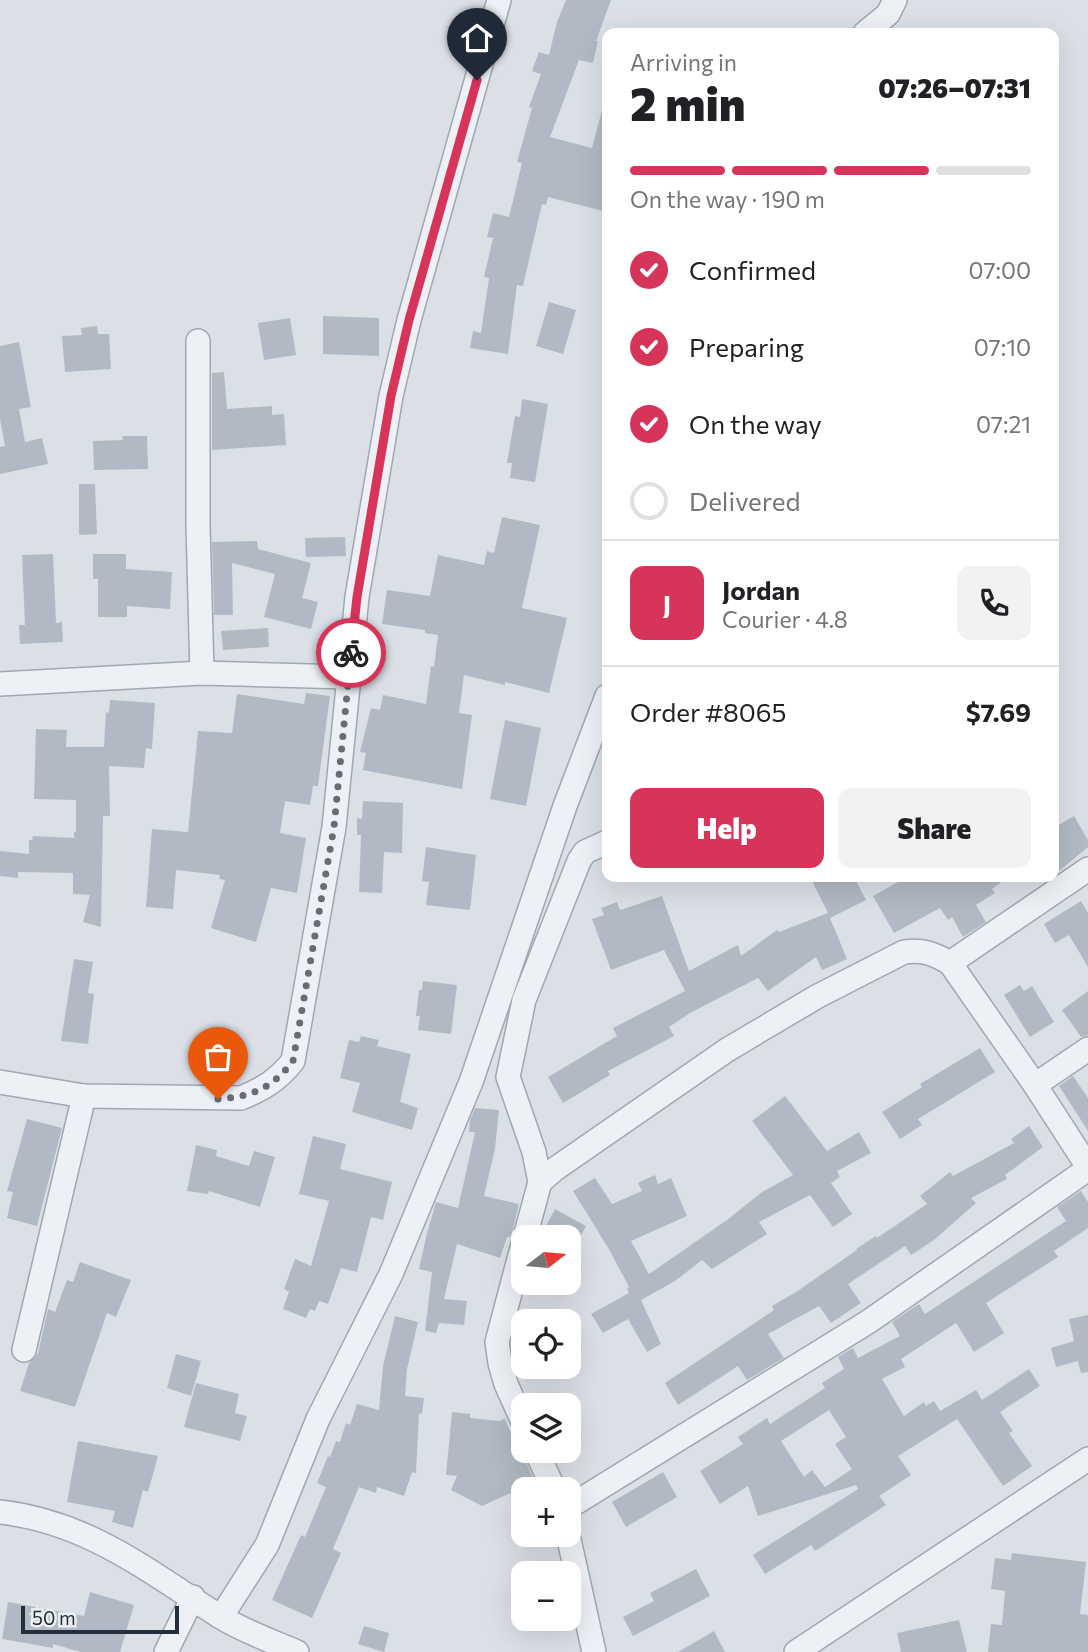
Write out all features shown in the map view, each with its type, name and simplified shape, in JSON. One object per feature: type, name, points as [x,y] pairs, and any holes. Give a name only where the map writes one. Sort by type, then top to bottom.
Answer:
[{"type":"street","points":[[0,1082],[84,1096],[241,1098],[264,1088],[281,1076],[293,1061],[334,827],[357,597],[394,383],[409,320],[499,0]]},
{"type":"street","points":[[871,28],[888,14],[895,0]]},
{"type":"street","points":[[198,341],[198,526],[202,673]]},
{"type":"street","points":[[0,684],[202,673],[348,677]]},
{"type":"street","points":[[220,1617],[267,1545],[318,1419],[396,1262],[471,1082],[565,806],[602,709]]},
{"type":"street","points":[[528,1225],[540,1182],[534,1152],[508,1077],[524,1000],[579,861],[585,852],[602,844]]},
{"type":"street","points":[[950,963],[1088,869]]},
{"type":"street","points":[[540,1182],[716,1058],[818,996],[904,952],[919,950],[950,963],[1035,1085],[1088,1168],[868,1322],[581,1500]]},
{"type":"street","points":[[1035,1085],[1088,1049]]},
{"type":"street","points":[[24,1350],[84,1096]]},
{"type":"street","points":[[511,1291],[498,1342],[500,1363],[511,1395]]},
{"type":"street","points":[[796,1652],[1088,1459]]},
{"type":"street","points":[[0,1512],[28,1515],[80,1533],[138,1562],[220,1617],[297,1652]]},
{"type":"street","points":[[571,1547],[594,1652]]},
{"type":"street","points":[[166,1652],[193,1597]]},
{"type":"building","points":[[566,0],[611,0],[596,41],[593,63],[579,60],[550,137],[592,148],[602,110],[602,211],[548,197],[546,205],[542,204],[523,286],[517,285],[508,354],[470,348],[473,331],[481,333],[489,278],[484,277],[493,238],[487,237],[493,213],[509,217],[522,163],[517,162],[532,108],[529,107],[541,74],[532,71],[539,52],[549,55],[557,22]]},
{"type":"building","points":[[549,302],[576,310],[563,354],[536,346]]},
{"type":"building","points":[[323,316],[379,318],[379,356],[323,354]]},
{"type":"building","points":[[290,318],[296,355],[264,360],[258,323]]},
{"type":"building","points":[[97,326],[98,334],[109,334],[111,369],[65,372],[62,336],[82,335],[81,328]]},
{"type":"building","points":[[19,342],[31,407],[19,409],[25,442],[42,438],[48,464],[0,474],[0,447],[5,446],[0,419],[0,346]]},
{"type":"building","points":[[224,372],[227,409],[272,406],[272,415],[284,414],[286,445],[212,450],[212,373]]},
{"type":"building","points":[[522,399],[548,404],[535,482],[510,478],[512,463],[507,463],[515,416],[520,417]]},
{"type":"building","points":[[122,436],[147,436],[148,469],[94,470],[93,441],[123,440]]},
{"type":"building","points":[[79,484],[95,484],[97,534],[79,535]]},
{"type":"building","points":[[502,517],[540,525],[522,608],[567,618],[549,693],[464,675],[459,713],[472,715],[462,789],[363,770],[366,753],[360,752],[371,708],[380,710],[383,695],[426,704],[431,666],[434,667],[438,635],[425,633],[425,630],[382,624],[387,590],[430,596],[438,555],[484,565],[487,551],[494,553]]},
{"type":"building","points":[[345,537],[346,556],[306,557],[305,538]]},
{"type":"building","points":[[257,541],[258,549],[311,563],[302,598],[318,602],[311,629],[264,617],[275,574],[232,563],[233,615],[214,615],[212,542]]},
{"type":"building","points":[[53,554],[56,623],[62,622],[63,642],[20,644],[19,625],[25,625],[22,555]]},
{"type":"building","points":[[93,554],[126,554],[126,569],[172,572],[170,609],[127,606],[127,617],[98,617],[98,579],[93,579]]},
{"type":"building","points":[[268,628],[269,647],[223,650],[221,631]]},
{"type":"building","points":[[306,693],[330,696],[318,786],[313,786],[310,805],[285,801],[280,833],[306,838],[297,893],[271,888],[256,942],[211,928],[225,880],[219,879],[220,875],[176,870],[173,909],[146,907],[152,829],[188,832],[198,731],[232,733],[237,694],[304,704]]},
{"type":"building","points":[[110,700],[155,703],[152,749],[146,748],[144,768],[109,766],[110,816],[103,816],[101,927],[83,922],[90,895],[73,894],[73,873],[18,872],[18,878],[0,876],[0,851],[29,854],[29,840],[32,840],[33,836],[74,838],[76,800],[34,799],[36,729],[67,730],[66,747],[104,747],[106,712],[109,713]]},
{"type":"building","points":[[505,720],[541,728],[526,806],[490,799]]},
{"type":"building","points":[[363,801],[403,803],[402,853],[384,852],[382,893],[359,892],[361,835],[357,835],[357,818],[362,819]]},
{"type":"building","points":[[1074,816],[1088,840],[1088,847],[1059,871],[1059,825]]},
{"type":"building","points":[[426,847],[476,855],[470,910],[426,905],[429,882],[422,881]]},
{"type":"building","points":[[812,882],[857,882],[866,900],[830,918],[847,959],[822,970],[816,957],[768,991],[758,978],[690,1013],[669,1027],[674,1036],[608,1071],[610,1075],[563,1103],[548,1077],[617,1036],[613,1028],[685,991],[664,950],[611,970],[592,919],[604,915],[601,908],[617,902],[620,910],[662,896],[689,971],[738,945],[741,956],[777,930],[779,932],[828,913]]},
{"type":"building","points":[[898,882],[1001,882],[992,889],[995,893],[976,905],[986,922],[963,937],[952,917],[948,920],[940,908],[894,933],[873,896]]},
{"type":"building","points":[[1081,901],[1088,913],[1088,967],[1069,935],[1055,943],[1044,924]]},
{"type":"building","points":[[74,959],[93,962],[88,993],[94,994],[88,1044],[61,1041]]},
{"type":"building","points":[[423,981],[457,985],[451,1034],[418,1030],[420,1016],[416,1016],[419,990],[422,990]]},
{"type":"building","points":[[1020,985],[1024,991],[1032,986],[1054,1022],[1030,1037],[1004,995]]},
{"type":"building","points":[[1088,991],[1088,1035],[1081,1037],[1062,1010]]},
{"type":"building","points":[[361,1036],[379,1040],[377,1046],[411,1054],[400,1102],[418,1108],[412,1130],[352,1112],[360,1083],[340,1078],[349,1040],[359,1042]]},
{"type":"building","points":[[980,1048],[995,1072],[918,1119],[922,1125],[900,1139],[882,1112],[922,1087],[920,1084]]},
{"type":"building","points":[[1073,1076],[1088,1098],[1088,1131],[1059,1086]]},
{"type":"building","points":[[785,1096],[827,1151],[859,1132],[871,1153],[837,1171],[840,1177],[831,1183],[852,1214],[833,1227],[810,1195],[759,1222],[767,1234],[712,1269],[702,1260],[675,1281],[641,1300],[661,1344],[647,1352],[628,1319],[603,1333],[591,1314],[629,1293],[629,1287],[573,1191],[595,1178],[612,1204],[642,1191],[638,1183],[655,1175],[658,1184],[671,1178],[687,1216],[631,1241],[649,1274],[727,1220],[762,1192],[793,1175],[752,1121]]},
{"type":"building","points":[[475,1108],[499,1110],[495,1149],[484,1196],[519,1204],[514,1225],[511,1225],[511,1237],[507,1237],[500,1258],[457,1244],[444,1299],[467,1301],[464,1325],[439,1323],[436,1333],[425,1331],[432,1272],[419,1269],[436,1202],[458,1208],[475,1132],[469,1132]]},
{"type":"building","points":[[27,1119],[62,1128],[37,1226],[7,1218],[13,1192],[7,1191]]},
{"type":"building","points":[[1029,1126],[1043,1147],[1005,1175],[1007,1179],[971,1198],[976,1203],[934,1240],[911,1255],[905,1246],[848,1284],[861,1303],[831,1323],[819,1306],[768,1334],[784,1358],[747,1380],[738,1366],[678,1405],[665,1383],[774,1310],[772,1306],[927,1204],[920,1196],[950,1172],[953,1176],[1014,1143],[1011,1139]]},
{"type":"building","points":[[313,1136],[346,1144],[340,1169],[392,1182],[383,1220],[371,1217],[357,1272],[341,1268],[328,1304],[319,1301],[315,1311],[310,1309],[306,1318],[283,1309],[289,1292],[284,1289],[295,1259],[311,1266],[329,1201],[299,1194]]},
{"type":"building","points":[[196,1145],[217,1150],[216,1156],[249,1166],[254,1151],[275,1157],[260,1207],[209,1191],[208,1194],[187,1191]]},
{"type":"building","points":[[1081,1191],[1088,1202],[1088,1228],[1054,1251],[1058,1257],[986,1303],[1004,1333],[974,1352],[956,1323],[901,1359],[905,1367],[882,1379],[904,1416],[924,1402],[926,1406],[934,1401],[940,1411],[976,1390],[982,1400],[1029,1369],[1040,1386],[1000,1412],[1013,1431],[1009,1433],[1032,1466],[1003,1486],[957,1419],[898,1456],[911,1475],[879,1496],[886,1505],[815,1551],[811,1545],[765,1574],[753,1555],[858,1489],[856,1485],[758,1516],[748,1486],[720,1504],[700,1471],[743,1444],[738,1437],[767,1418],[770,1424],[825,1388],[822,1383],[844,1369],[838,1357],[853,1348],[858,1358],[900,1336],[892,1322],[919,1304],[925,1314],[1066,1221],[1057,1207]],"holes":[[[829,1410],[846,1437],[835,1444],[852,1469],[825,1487],[812,1470],[804,1477],[781,1441]]]},
{"type":"building","points":[[555,1209],[586,1226],[581,1235],[581,1225],[546,1225]]},
{"type":"building","points":[[80,1262],[131,1280],[116,1317],[107,1313],[75,1407],[20,1391],[29,1363],[38,1353],[48,1309],[55,1312],[67,1280],[73,1282]]},
{"type":"building","points":[[1088,1315],[1088,1372],[1081,1373],[1078,1361],[1056,1367],[1051,1348],[1074,1341],[1069,1319]]},
{"type":"building","points":[[395,1316],[418,1322],[407,1369],[405,1396],[424,1398],[422,1414],[419,1413],[416,1473],[412,1472],[404,1496],[377,1487],[376,1493],[359,1487],[333,1549],[341,1553],[312,1618],[272,1600],[301,1535],[305,1537],[326,1487],[317,1483],[336,1441],[340,1442],[346,1423],[350,1425],[357,1404],[379,1410],[383,1366]]},
{"type":"building","points":[[176,1354],[201,1361],[191,1396],[167,1388]]},
{"type":"building","points":[[196,1383],[239,1394],[235,1413],[247,1416],[240,1441],[184,1427]]},
{"type":"building","points":[[452,1412],[470,1414],[470,1418],[499,1421],[505,1419],[511,1434],[511,1463],[526,1463],[533,1477],[511,1477],[511,1493],[482,1506],[451,1490],[457,1476],[446,1475]]},
{"type":"building","points":[[78,1441],[158,1456],[148,1492],[143,1490],[133,1528],[112,1522],[115,1511],[67,1502]]},
{"type":"building","points":[[663,1472],[677,1497],[626,1527],[612,1502]]},
{"type":"building","points":[[1012,1553],[1086,1562],[1080,1614],[1088,1615],[1088,1652],[988,1652],[991,1624],[1002,1625],[1005,1591],[991,1589],[995,1558],[1011,1560]]},
{"type":"building","points":[[696,1569],[710,1596],[633,1636],[623,1617],[654,1601],[650,1593]]},
{"type":"building","points":[[90,1592],[134,1605],[120,1652],[81,1652],[53,1644],[53,1648],[2,1639],[8,1602],[84,1616]]},
{"type":"building","points":[[959,1620],[967,1652],[901,1652],[897,1633]]},
{"type":"building","points":[[364,1626],[389,1633],[384,1652],[358,1644]]},
{"type":"building","points":[[714,1631],[725,1652],[678,1652]]},
{"type":"way so far","points":[[218,1099],[241,1098],[264,1088],[281,1076],[293,1061],[334,827],[351,653]]},
{"type":"route","points":[[351,653],[357,597],[391,396],[409,320],[477,80]]}]
